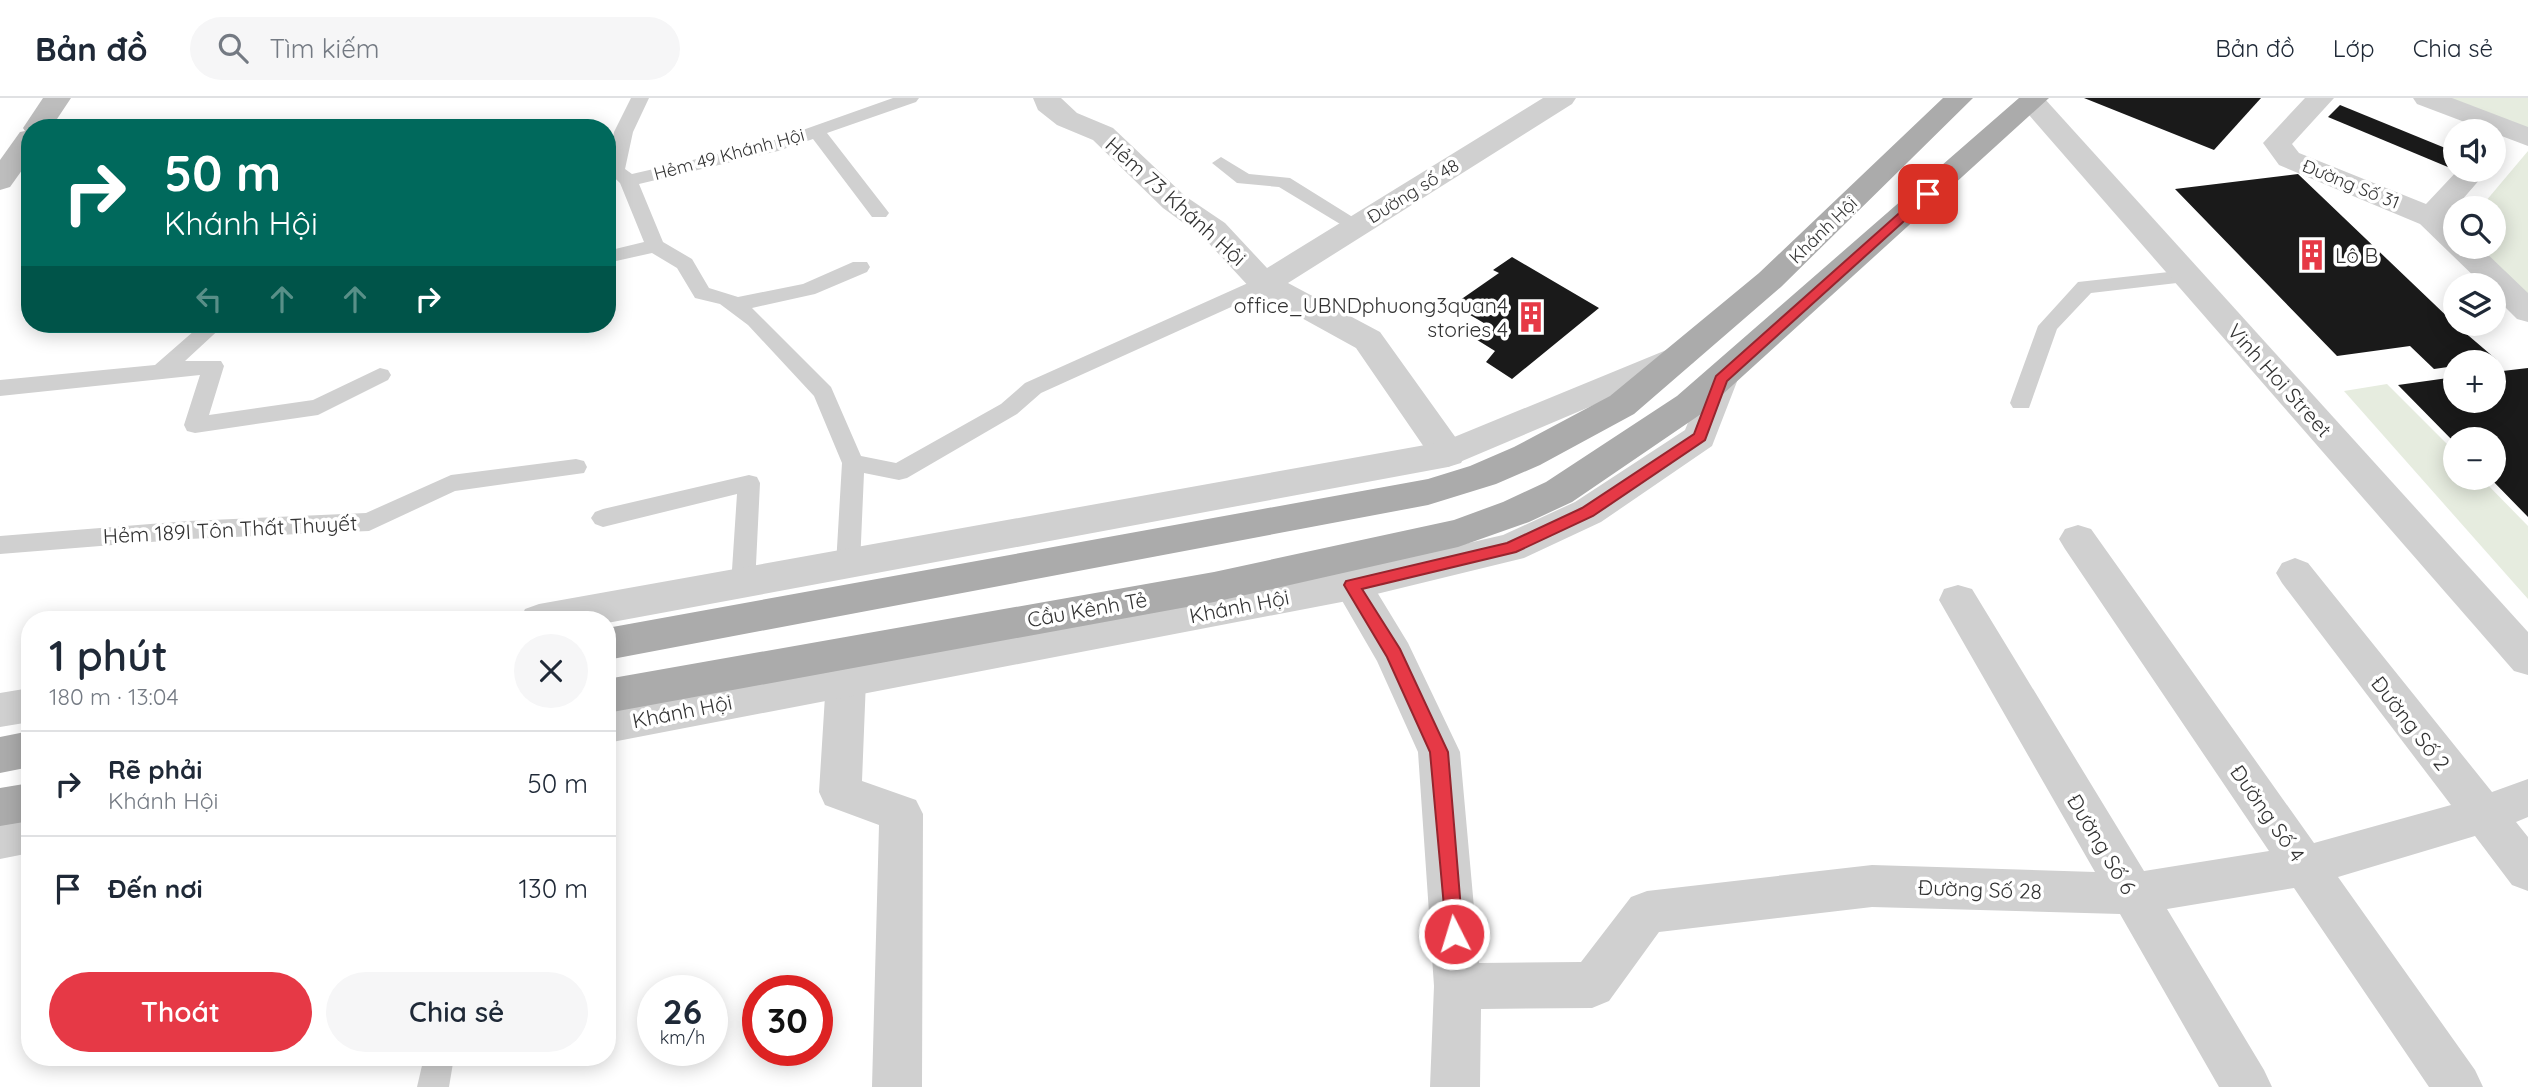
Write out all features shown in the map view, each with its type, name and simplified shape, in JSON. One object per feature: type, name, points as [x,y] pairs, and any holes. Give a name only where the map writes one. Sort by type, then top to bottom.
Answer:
[{"type":"main road","points":[[43,119],[57,98]]},
{"type":"main road","name":"Khánh Hội","points":[[616,642],[1428,492],[1483,475],[1527,456],[1622,405],[1770,280],[1959,98]]},
{"type":"main road","name":"Khánh Hội","points":[[1559,492],[1689,405],[1721,379],[2033,99]]},
{"type":"main road","points":[[0,181],[21,151]]},
{"type":"main road","name":"Cầu Kênh Tẻ","points":[[616,694],[1214,587],[1361,556],[1458,533],[1516,512],[1559,492]]},
{"type":"main road","points":[[0,755],[21,751]]},
{"type":"main road","points":[[0,807],[21,804]]},
{"type":"street","name":"Hẻm 73 Khánh Hội","points":[[1047,98],[1048,104],[1068,119],[1103,134],[1174,202],[1214,230],[1264,284],[1368,340],[1448,454]]},
{"type":"street","name":"Đường số 48","points":[[1264,284],[1562,98]]},
{"type":"street","name":"Đường Số 31","points":[[2320,98],[2277,143],[2289,159],[2431,217],[2443,228]]},
{"type":"street","points":[[2427,98],[2511,139]]},
{"type":"street","name":"Vinh Hoi Street","points":[[2033,99],[2528,659]]},
{"type":"street","points":[[2431,217],[2463,182]]},
{"type":"street","points":[[2474,259],[2528,311]]},
{"type":"street","name":"Khánh Hội","points":[[591,611],[1448,454],[1681,355]]},
{"type":"street","name":"Khánh Hội","points":[[616,723],[1352,585],[1511,548],[1588,512],[1700,437],[1721,379]]},
{"type":"street","name":"Đường Số 4","points":[[2078,539],[2458,1087]]},
{"type":"street","name":"Đường Số 2","points":[[2295,573],[2528,871]]},
{"type":"street","points":[[1352,585],[1394,654],[1439,752],[1458,986],[1455,1087]]},
{"type":"street","name":"Đường Số 6","points":[[1958,600],[2247,1087]]},
{"type":"street","points":[[846,680],[840,792],[901,814],[897,1087]]},
{"type":"street","points":[[0,710],[21,706]]},
{"type":"street","name":"Đường Số 28","points":[[1458,986],[1592,985],[1609,967],[1625,935],[1647,912],[1872,886],[2132,894],[2305,866],[2482,815],[2528,798]]},
{"type":"street","points":[[0,839],[21,835]]},
{"type":"lane","name":"Hẻm 49 Khánh Hội","points":[[640,98],[631,112],[620,143],[616,170],[628,181],[655,246]]},
{"type":"lane","name":"Hẻm 49 Khánh Hội","points":[[628,181],[772,147],[910,98]]},
{"type":"lane","points":[[816,131],[879,213]]},
{"type":"lane","points":[[1221,163],[1244,179],[1283,182],[1357,226]]},
{"type":"lane","points":[[616,255],[655,246],[685,264],[702,292],[734,305],[755,320],[822,392],[853,463],[848,565]]},
{"type":"lane","points":[[734,305],[808,289],[860,267]]},
{"type":"lane","points":[[2021,403],[2048,326],[2085,287],[2187,275]]},
{"type":"lane","points":[[853,463],[899,472],[1009,409],[1033,388],[1264,284]]},
{"type":"lane","points":[[159,373],[205,333]]},
{"type":"lane","points":[[0,388],[213,366],[195,425],[318,407],[380,375]]},
{"type":"lane","name":"Hẻm 189I Tôn Thất Thuyết","points":[[0,545],[188,530],[369,522],[451,482],[576,467]]},
{"type":"lane","points":[[603,518],[749,482],[743,585]]},
{"type":"lane","points":[[433,1087],[437,1066]]},
{"type":"shaded area","points":[[2444,98],[2528,98],[2528,132],[2506,123],[2506,119],[2496,119]]},
{"type":"shaded area","points":[[2528,151],[2528,299],[2506,273],[2490,259],[2506,259],[2506,196],[2490,196],[2502,182],[2506,182],[2506,177]]},
{"type":"shaded area","points":[[2387,384],[2443,440],[2443,490],[2493,490],[2528,526],[2528,599],[2344,391]]},
{"type":"building","points":[[2084,98],[2261,98],[2214,150]]},
{"type":"building","points":[[2340,105],[2443,147],[2443,165],[2328,117]]},
{"type":"building","name":"Lô B","points":[[2298,174],[2443,313],[2443,336],[2469,336],[2485,350],[2443,350],[2443,368],[2434,369],[2410,346],[2337,356],[2175,189]]},
{"type":"building","name":"office_UBNDphuong3quan4 stories 4","points":[[1512,257],[1599,308],[1512,379],[1486,362],[1495,351],[1474,338],[1489,326],[1453,305],[1499,273],[1493,270]]},
{"type":"building","points":[[2528,368],[2528,517],[2502,490],[2506,490],[2506,427],[2443,427],[2443,431],[2398,385],[2443,379],[2443,413],[2506,413],[2506,371]]},
{"type":"place","name":"Lô B","points":[[2312,255]]},
{"type":"place","name":"office_UBNDphuong3quan4 stories 4","points":[[1531,317]]},
{"type":"route","points":[[1454,934],[1439,752],[1394,654],[1352,585],[1511,548],[1588,512],[1700,437],[1721,379],[1928,194]]}]
